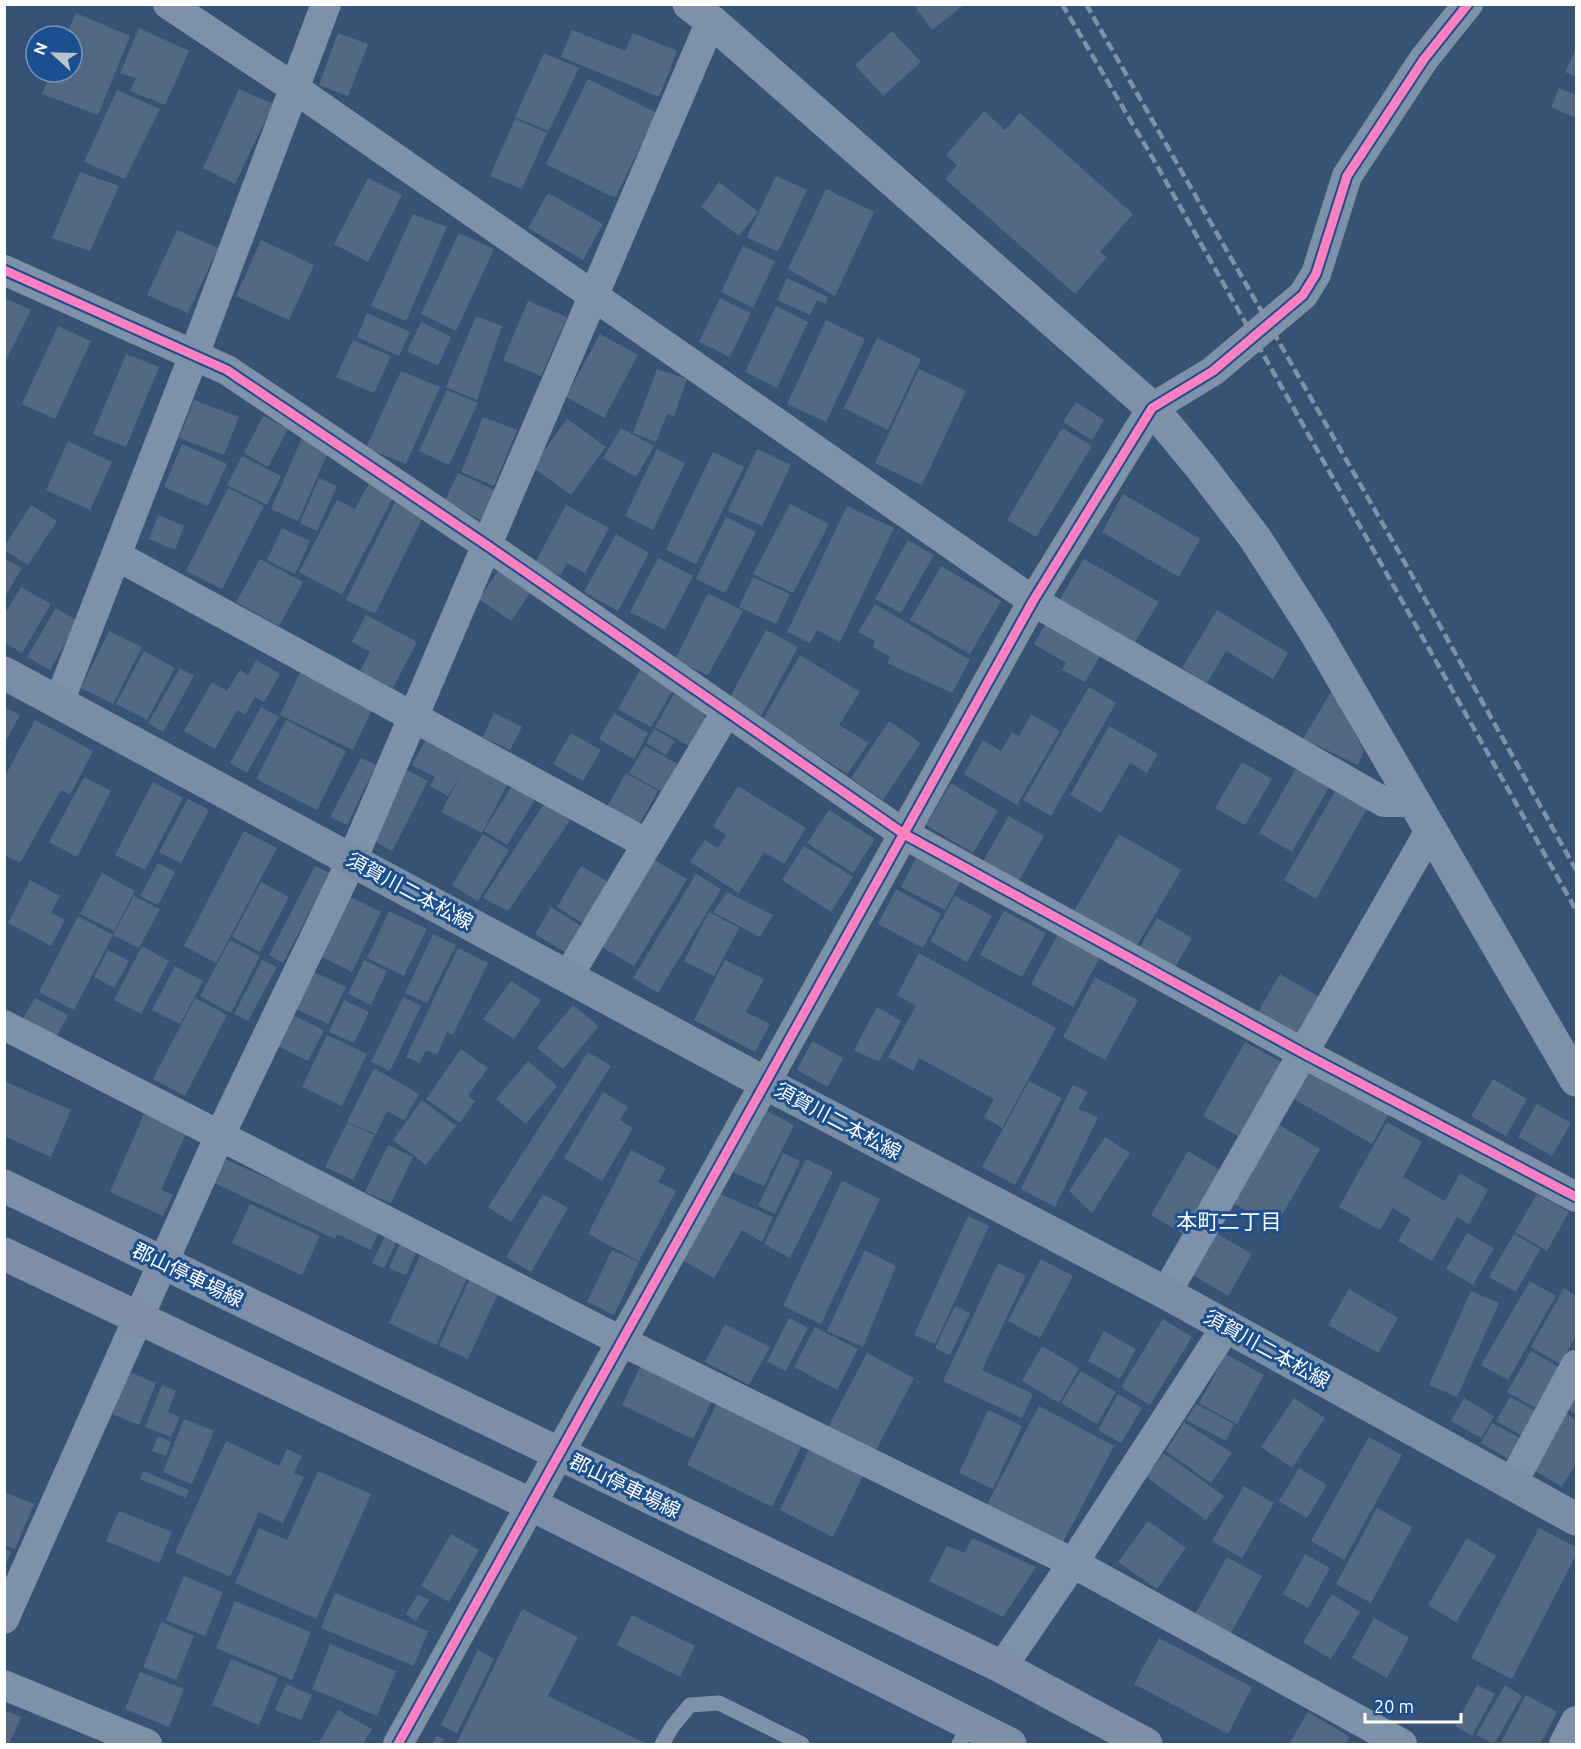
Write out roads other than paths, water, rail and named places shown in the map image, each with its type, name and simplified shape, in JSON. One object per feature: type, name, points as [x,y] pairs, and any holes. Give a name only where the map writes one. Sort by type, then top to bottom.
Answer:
[{"type":"main road","name":"須賀川二本松線","points":[[4,673],[767,1084],[1166,1293],[1576,1519]]},
{"type":"main road","name":"郡山停車場線","points":[[4,1186],[1002,1667],[1146,1744]]},
{"type":"main road","points":[[4,1254],[532,1505],[965,1734],[1010,1744]]},
{"type":"street","points":[[168,4],[294,88],[1033,601],[1384,802],[1423,816]]},
{"type":"street","points":[[59,702],[194,356],[326,4]]},
{"type":"street","points":[[399,1744],[1033,601],[1152,408],[1213,371],[1303,295],[1316,274],[1347,176],[1407,83],[1467,4]]},
{"type":"street","points":[[4,1619],[220,1135],[352,860],[594,297],[700,13],[1152,408],[1200,465],[1255,538],[1316,633],[1576,1080]]},
{"type":"street","points":[[4,270],[227,370],[488,546],[904,834],[1301,1052],[1576,1197]]},
{"type":"street","points":[[117,556],[647,844]]},
{"type":"street","points":[[568,976],[727,711]]},
{"type":"street","points":[[1166,1293],[1301,1052],[1423,816]]},
{"type":"street","points":[[4,1025],[621,1341],[1073,1563],[1402,1744]]},
{"type":"street","points":[[1002,1667],[1073,1563],[1226,1327]]},
{"type":"street","points":[[1512,1483],[1576,1365]]},
{"type":"street","points":[[4,1685],[147,1744]]},
{"type":"street","points":[[1564,1744],[1576,1721]]},
{"type":"lane","points":[[662,1744],[690,1705],[719,1703],[802,1744]]},
{"type":"railway","points":[[1062,4],[1155,162],[1576,910]]},
{"type":"railway","points":[[1086,4],[1400,554],[1576,870]]},
{"type":"district","name":"本町二丁目","points":[[1229,1222]]}]
